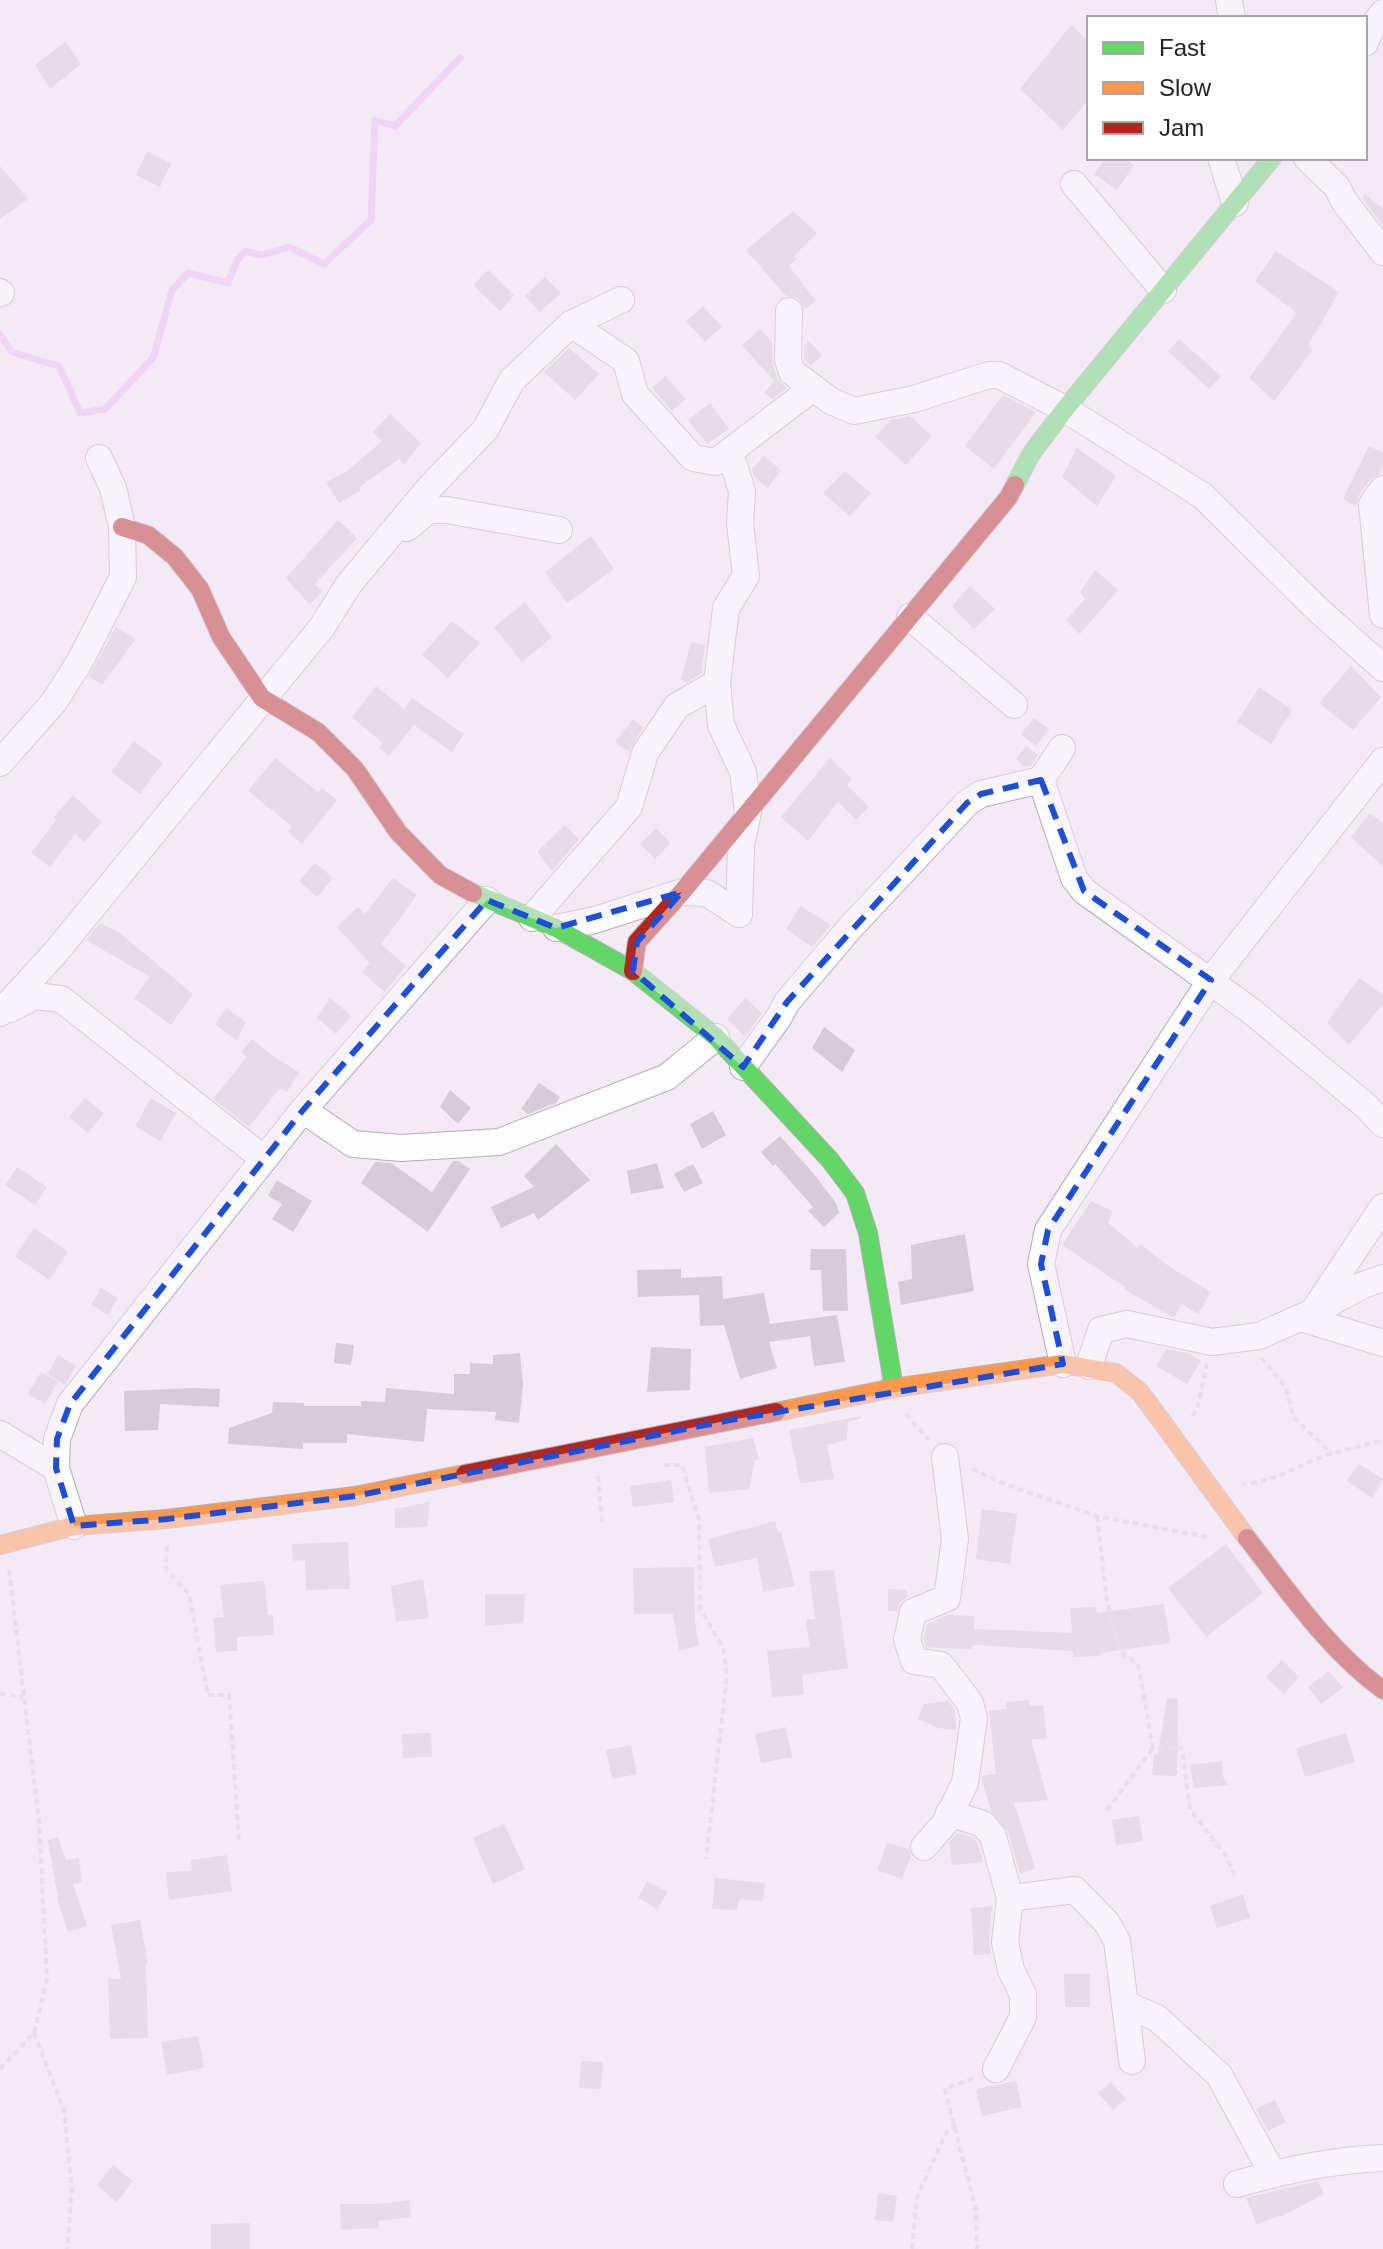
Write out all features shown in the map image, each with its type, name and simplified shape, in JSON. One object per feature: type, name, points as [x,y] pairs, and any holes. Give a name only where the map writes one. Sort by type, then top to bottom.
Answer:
[{"type":"street","points":[[1367,38],[1383,13]]},
{"type":"street","points":[[1222,160],[1235,203]]},
{"type":"street","points":[[633,971],[637,942],[682,892],[1008,498],[1031,454],[1065,409],[1270,160]]},
{"type":"street","points":[[1309,160],[1337,187],[1383,252]]},
{"type":"street","points":[[1074,184],[1163,290]]},
{"type":"street","points":[[0,1014],[55,953],[322,627],[372,555],[431,486],[485,430],[512,380],[571,324],[621,300]]},
{"type":"street","points":[[789,311],[788,360],[792,372],[831,401],[854,411],[914,399],[989,375],[999,375],[1065,409],[1203,496],[1316,608],[1383,668]]},
{"type":"street","points":[[571,324],[626,361],[635,394],[693,458],[716,462],[813,388]]},
{"type":"street","points":[[544,923],[595,920],[682,892],[707,893],[739,914],[741,846],[748,812],[743,772],[721,725],[717,683],[726,608],[746,576],[740,523],[742,491],[730,452]]},
{"type":"street","points":[[0,763],[54,702],[88,647],[123,577],[122,527],[113,488],[99,458]]},
{"type":"street","points":[[1383,489],[1372,504],[1383,615]]},
{"type":"street","points":[[372,555],[429,510],[447,510],[559,530]]},
{"type":"street","points":[[122,527],[148,535],[175,557],[200,589],[221,637],[262,698],[318,732],[355,769],[398,832],[440,875],[487,900],[544,923],[633,971],[716,1037],[830,1160],[855,1193],[868,1233],[894,1388]]},
{"type":"street","points":[[910,617],[1014,705]]},
{"type":"street","points":[[544,923],[629,807],[645,753],[677,706],[717,683]]},
{"type":"street","points":[[743,1067],[796,991],[850,928],[967,803],[981,794],[1041,780],[1062,748]]},
{"type":"street","points":[[1076,1365],[1041,1264],[1048,1230],[1211,980],[1383,761]]},
{"type":"street","points":[[1041,780],[1074,878],[1084,891],[1211,980],[1343,1087],[1383,1124]]},
{"type":"street","points":[[74,1526],[56,1468],[57,1439],[70,1404],[303,1110],[487,900]]},
{"type":"street","points":[[0,1014],[34,996],[61,999],[264,1159]]},
{"type":"street","points":[[303,1110],[353,1144],[401,1148],[499,1142],[667,1077],[716,1037]]},
{"type":"street","points":[[1307,1315],[1383,1207]]},
{"type":"street","points":[[1076,1365],[1101,1330],[1127,1324],[1212,1342],[1259,1336],[1383,1278]]},
{"type":"street","points":[[1307,1315],[1383,1343]]},
{"type":"street","points":[[3,1544],[74,1526],[167,1519],[355,1496],[894,1388],[1076,1365],[1116,1373],[1140,1392],[1207,1486],[1319,1631],[1372,1668],[1383,1690]]},
{"type":"street","points":[[0,1434],[56,1468]]},
{"type":"street","points":[[924,1847],[949,1813],[965,1783],[974,1718],[970,1703],[941,1665],[914,1661],[907,1640],[913,1612],[947,1598],[955,1539],[945,1457]]},
{"type":"street","points":[[949,1813],[983,1824],[993,1836],[1010,1898],[1005,1942],[1011,1970],[1023,1995],[1023,2017],[996,2069]]},
{"type":"street","points":[[1010,1898],[1075,1890],[1107,1923],[1117,1941],[1132,2061]]},
{"type":"street","points":[[1125,2004],[1157,2018],[1219,2075],[1273,2174]]},
{"type":"street","points":[[1237,2184],[1348,2159],[1383,2158]]},
{"type":"path","points":[[1243,1338],[1286,1387],[1293,1417],[1333,1455]]},
{"type":"path","points":[[1175,1441],[1186,1421],[1197,1410],[1212,1342]]},
{"type":"path","points":[[894,1388],[900,1408],[945,1457],[1007,1485],[1097,1516],[1207,1537]]},
{"type":"path","points":[[1207,1486],[1262,1483],[1316,1459],[1383,1440]]},
{"type":"path","points":[[602,1524],[598,1465],[605,1447]]},
{"type":"path","points":[[654,1465],[682,1465],[699,1520],[700,1608],[723,1648],[727,1675],[706,1859]]},
{"type":"path","points":[[1097,1516],[1107,1601],[1120,1652],[1138,1664],[1153,1748],[1107,1810]]},
{"type":"path","points":[[167,1519],[166,1569],[189,1594],[208,1695],[229,1695],[239,1843]]},
{"type":"path","points":[[0,2069],[34,2033],[47,1979],[39,1822],[3,1544]]},
{"type":"path","points":[[0,1694],[23,1697]]},
{"type":"path","points":[[1153,1748],[1182,1748],[1190,1809],[1228,1859],[1236,1879]]},
{"type":"path","points":[[34,2033],[64,2110],[72,2192],[67,2249]]},
{"type":"path","points":[[977,2249],[976,2210],[945,2089],[996,2069]]},
{"type":"path","points":[[912,2249],[917,2197],[946,2133],[956,2125]]},
{"type":"highlighted area","points":[[1041,780],[1084,891],[1211,980],[1048,1230],[1041,1264],[1063,1364],[730,1420],[355,1496],[167,1519],[74,1526],[56,1468],[57,1439],[70,1404],[303,1110],[487,900],[556,928],[682,892],[637,942],[633,971],[743,1067],[787,1002],[967,803],[981,794]]},
{"type":"building","points":[[1071,25],[1087,39],[1087,101],[1063,130],[1020,89]]},
{"type":"building","points":[[66,42],[81,64],[50,89],[35,65]]},
{"type":"building","points":[[147,151],[171,164],[160,187],[136,175]]},
{"type":"building","points":[[1104,160],[1128,160],[1134,165],[1117,190],[1094,174]]},
{"type":"building","points":[[0,166],[28,199],[0,219]]},
{"type":"building","points":[[1365,194],[1383,209],[1383,226],[1362,198]]},
{"type":"building","points":[[793,211],[817,233],[794,256],[797,259],[789,266],[816,301],[805,309],[798,298],[786,296],[746,250]]},
{"type":"building","points":[[1276,251],[1339,292],[1308,345],[1313,350],[1274,401],[1249,378],[1297,313],[1255,281]]},
{"type":"building","points":[[488,270],[514,295],[500,311],[473,285]]},
{"type":"building","points":[[545,277],[561,293],[540,312],[525,296]]},
{"type":"building","points":[[703,306],[722,327],[705,342],[686,321]]},
{"type":"building","points":[[760,329],[772,342],[777,378],[787,388],[772,399],[764,393],[774,381],[742,345]]},
{"type":"building","points":[[1179,339],[1221,376],[1209,389],[1168,351]]},
{"type":"building","points":[[809,341],[822,355],[811,366],[804,358],[804,346]]},
{"type":"building","points":[[569,348],[599,374],[575,400],[544,372]]},
{"type":"building","points":[[665,376],[686,399],[672,411],[652,388]]},
{"type":"building","points":[[1003,395],[1036,412],[994,469],[965,446]]},
{"type":"building","points":[[710,403],[729,429],[707,444],[688,420]]},
{"type":"building","points":[[390,414],[421,443],[404,464],[399,459],[359,487],[361,490],[339,503],[326,482],[346,472],[382,441],[373,432]]},
{"type":"building","points":[[910,416],[932,436],[906,465],[875,437],[891,420]]},
{"type":"building","points":[[1369,446],[1383,453],[1383,465],[1379,474],[1359,495],[1356,506],[1343,499]]},
{"type":"building","points":[[1077,448],[1116,476],[1097,506],[1062,477]]},
{"type":"building","points":[[764,456],[781,470],[768,488],[754,477],[752,469]]},
{"type":"building","points":[[845,471],[871,493],[850,516],[823,493]]},
{"type":"building","points":[[338,520],[357,538],[315,584],[322,591],[310,605],[286,578]]},
{"type":"building","points":[[591,536],[614,569],[567,603],[545,572]]},
{"type":"building","points":[[1095,570],[1118,590],[1080,634],[1066,620],[1085,599],[1080,592]]},
{"type":"building","points":[[970,586],[995,609],[974,629],[952,606]]},
{"type":"building","points":[[525,602],[552,637],[522,662],[494,627]]},
{"type":"building","points":[[452,621],[480,643],[448,678],[422,655]]},
{"type":"building","points":[[116,627],[136,639],[102,685],[89,676]]},
{"type":"building","points":[[691,642],[705,645],[701,674],[687,682],[681,680]]},
{"type":"building","points":[[1351,666],[1381,697],[1353,730],[1319,703]]},
{"type":"building","points":[[376,686],[404,709],[412,698],[464,734],[452,752],[414,725],[389,756],[379,748],[383,743],[352,717]]},
{"type":"building","points":[[1259,687],[1292,710],[1271,744],[1237,722]]},
{"type":"building","points":[[1034,718],[1049,729],[1036,746],[1021,734]]},
{"type":"building","points":[[633,719],[643,727],[629,752],[615,742]]},
{"type":"building","points":[[134,741],[163,763],[140,794],[111,772]]},
{"type":"building","points":[[1026,746],[1038,755],[1031,766],[1025,767],[1016,759]]},
{"type":"building","points":[[275,758],[318,792],[322,788],[337,800],[302,844],[288,832],[292,826],[248,791]]},
{"type":"building","points":[[830,758],[852,779],[847,785],[869,807],[856,820],[838,802],[808,841],[781,817]]},
{"type":"building","points":[[73,795],[102,822],[84,842],[75,834],[50,867],[31,853],[57,819],[54,817]]},
{"type":"building","points":[[1370,813],[1383,824],[1383,867],[1351,837]]},
{"type":"building","points":[[565,825],[579,839],[552,871],[537,852]]},
{"type":"building","points":[[656,828],[671,843],[655,859],[640,844]]},
{"type":"building","points":[[315,863],[333,878],[317,897],[299,881]]},
{"type":"building","points":[[393,878],[417,895],[381,944],[406,966],[385,992],[362,972],[370,963],[337,927],[358,907],[365,914]]},
{"type":"building","points":[[800,906],[831,925],[812,947],[786,929]]},
{"type":"building","points":[[100,923],[121,934],[193,994],[171,1025],[134,998],[150,977],[86,940]]},
{"type":"building","points":[[1359,978],[1383,995],[1383,1004],[1349,1045],[1327,1023]]},
{"type":"building","points":[[330,998],[351,1016],[336,1034],[317,1018]]},
{"type":"building","points":[[745,998],[762,1013],[745,1037],[727,1019]]},
{"type":"building","points":[[226,1008],[246,1022],[237,1040],[215,1024]]},
{"type":"building","points":[[824,1027],[855,1050],[842,1072],[812,1048]]},
{"type":"building","points":[[252,1039],[299,1072],[287,1092],[280,1088],[249,1127],[213,1099],[247,1057],[241,1052]]},
{"type":"building","points":[[539,1083],[560,1097],[556,1103],[528,1114],[521,1109]]},
{"type":"building","points":[[450,1090],[471,1108],[458,1124],[440,1107]]},
{"type":"building","points":[[85,1098],[104,1113],[88,1133],[69,1117]]},
{"type":"building","points":[[151,1098],[176,1113],[160,1141],[135,1126]]},
{"type":"building","points":[[713,1111],[726,1135],[702,1149],[690,1124]]},
{"type":"building","points":[[780,1136],[836,1203],[839,1213],[824,1227],[808,1211],[813,1207],[761,1152]]},
{"type":"building","points":[[556,1144],[590,1180],[538,1220],[534,1213],[501,1228],[491,1207],[534,1187],[524,1176]]},
{"type":"building","points":[[453,1161],[470,1169],[428,1232],[361,1183],[375,1162],[391,1163],[432,1192]]},
{"type":"building","points":[[657,1163],[664,1188],[631,1194],[627,1171]]},
{"type":"building","points":[[693,1164],[703,1183],[684,1192],[674,1174]]},
{"type":"building","points":[[17,1167],[47,1187],[35,1205],[5,1185]]},
{"type":"building","points":[[277,1180],[312,1201],[293,1232],[272,1219],[282,1204],[268,1196]]},
{"type":"building","points":[[1091,1201],[1113,1211],[1108,1223],[1138,1248],[1140,1244],[1171,1268],[1211,1292],[1198,1314],[1182,1304],[1174,1318],[1124,1289],[1062,1245]]},
{"type":"building","points":[[34,1228],[68,1252],[49,1280],[15,1256]]},
{"type":"building","points":[[965,1234],[974,1291],[901,1305],[898,1282],[912,1279],[911,1245]]},
{"type":"building","points":[[811,1249],[846,1249],[848,1311],[823,1311],[821,1270],[810,1270]]},
{"type":"building","points":[[681,1269],[681,1278],[722,1276],[723,1299],[764,1293],[770,1324],[837,1315],[845,1362],[814,1366],[810,1336],[769,1342],[777,1368],[740,1379],[724,1325],[700,1326],[699,1295],[638,1297],[637,1270]]},
{"type":"building","points":[[101,1288],[118,1298],[108,1315],[91,1305]]},
{"type":"building","points":[[336,1343],[354,1345],[351,1365],[334,1363]]},
{"type":"building","points":[[651,1347],[691,1349],[690,1390],[647,1392]]},
{"type":"building","points":[[1166,1349],[1188,1353],[1201,1361],[1187,1384],[1156,1366]]},
{"type":"building","points":[[520,1353],[523,1385],[519,1423],[495,1420],[496,1412],[427,1409],[424,1442],[347,1434],[347,1443],[303,1443],[303,1449],[228,1444],[229,1428],[272,1413],[273,1402],[304,1403],[304,1406],[361,1406],[361,1401],[385,1402],[386,1388],[454,1394],[454,1374],[470,1374],[470,1363],[493,1364],[493,1355]]},
{"type":"building","points":[[58,1355],[76,1366],[65,1385],[47,1374]]},
{"type":"building","points":[[41,1372],[58,1382],[45,1404],[28,1394]]},
{"type":"building","points":[[220,1389],[219,1407],[160,1404],[158,1430],[125,1431],[124,1391]]},
{"type":"building","points":[[861,1416],[848,1422],[847,1440],[827,1445],[834,1479],[800,1483],[789,1430]]},
{"type":"building","points":[[753,1438],[759,1459],[755,1460],[749,1489],[709,1493],[705,1447]]},
{"type":"building","points":[[1359,1464],[1383,1479],[1372,1498],[1347,1481]]},
{"type":"building","points":[[671,1480],[674,1502],[633,1507],[630,1486]]},
{"type":"building","points":[[430,1502],[427,1527],[395,1528],[395,1509]]},
{"type":"building","points":[[982,1509],[1017,1514],[1010,1564],[976,1559]]},
{"type":"building","points":[[775,1521],[778,1532],[781,1532],[795,1586],[763,1592],[757,1558],[715,1567],[708,1539]]},
{"type":"building","points":[[348,1542],[350,1589],[306,1590],[305,1560],[293,1561],[292,1544]]},
{"type":"building","points":[[1226,1544],[1263,1593],[1206,1637],[1168,1588]]},
{"type":"building","points":[[694,1567],[695,1621],[699,1646],[679,1651],[673,1614],[634,1614],[633,1568]]},
{"type":"building","points":[[834,1570],[848,1668],[802,1675],[804,1695],[772,1697],[767,1651],[810,1647],[806,1620],[815,1619],[809,1571]]},
{"type":"building","points":[[423,1579],[429,1618],[396,1622],[391,1586]]},
{"type":"building","points":[[264,1581],[268,1615],[273,1615],[274,1635],[237,1637],[237,1651],[216,1652],[213,1618],[224,1617],[220,1585]]},
{"type":"building","points":[[888,1589],[907,1590],[907,1597],[900,1602],[897,1611],[888,1611]]},
{"type":"building","points":[[485,1594],[525,1594],[523,1623],[485,1626]]},
{"type":"building","points":[[1164,1604],[1170,1643],[1100,1653],[1100,1656],[1073,1657],[1073,1651],[973,1645],[972,1649],[926,1647],[924,1639],[927,1624],[948,1615],[974,1616],[974,1629],[1072,1633],[1070,1608],[1096,1607],[1097,1613]]},
{"type":"building","points":[[1282,1660],[1299,1677],[1284,1694],[1266,1677]]},
{"type":"building","points":[[1329,1671],[1343,1688],[1321,1704],[1308,1687]]},
{"type":"building","points":[[1167,1698],[1178,1699],[1177,1776],[1152,1775]]},
{"type":"building","points":[[1029,1700],[1030,1706],[1043,1705],[1047,1738],[1031,1740],[1048,1800],[1014,1803],[1035,1868],[1020,1874],[1008,1832],[991,1811],[982,1776],[996,1774],[989,1711],[1007,1709],[1006,1702]]},
{"type":"building","points":[[948,1701],[955,1710],[956,1730],[938,1728],[918,1719],[924,1704]]},
{"type":"building","points":[[786,1727],[792,1757],[761,1763],[755,1734]]},
{"type":"building","points":[[431,1733],[432,1757],[403,1758],[402,1734]]},
{"type":"building","points":[[1346,1733],[1355,1762],[1305,1777],[1296,1748]]},
{"type":"building","points":[[631,1745],[637,1774],[612,1779],[606,1750]]},
{"type":"building","points":[[1222,1761],[1223,1777],[1228,1785],[1194,1788],[1190,1765]]},
{"type":"building","points":[[1139,1816],[1143,1841],[1116,1845],[1112,1820]]},
{"type":"building","points":[[504,1824],[525,1869],[493,1884],[473,1838]]},
{"type":"building","points":[[958,1833],[974,1838],[983,1862],[952,1865],[949,1842]]},
{"type":"building","points":[[58,1837],[66,1860],[79,1858],[82,1882],[73,1884],[87,1926],[68,1932],[59,1905],[48,1840]]},
{"type":"building","points":[[887,1843],[909,1849],[911,1856],[902,1879],[877,1870]]},
{"type":"building","points":[[227,1855],[232,1891],[169,1900],[166,1872],[192,1871],[191,1860]]},
{"type":"building","points":[[715,1878],[765,1883],[763,1901],[740,1899],[737,1910],[712,1909]]},
{"type":"building","points":[[647,1881],[667,1892],[658,1909],[638,1898]]},
{"type":"building","points":[[1243,1894],[1250,1918],[1217,1928],[1210,1906]]},
{"type":"building","points":[[992,1906],[991,1954],[974,1955],[971,1908]]},
{"type":"building","points":[[140,1920],[148,1965],[148,2038],[110,2039],[108,1979],[121,1979],[111,1925]]},
{"type":"building","points":[[1064,1974],[1090,1974],[1090,2007],[1065,2007]]},
{"type":"building","points":[[198,2036],[204,2068],[167,2075],[161,2042]]},
{"type":"building","points":[[581,2061],[603,2062],[601,2089],[579,2088]]},
{"type":"building","points":[[1016,2081],[1022,2107],[982,2116],[976,2089]]},
{"type":"building","points":[[1111,2082],[1126,2099],[1113,2110],[1098,2093]]},
{"type":"building","points":[[1275,2100],[1286,2122],[1268,2131],[1256,2109]]},
{"type":"building","points":[[113,2165],[133,2181],[117,2202],[97,2185]]},
{"type":"building","points":[[1318,2181],[1324,2194],[1257,2225],[1246,2198]]},
{"type":"building","points":[[878,2193],[897,2196],[893,2222],[875,2220]]},
{"type":"building","points":[[409,2200],[411,2217],[378,2221],[378,2228],[341,2230],[340,2204]]},
{"type":"building","points":[[250,2223],[250,2249],[211,2249],[211,2224]]},
{"type":"waterway","points":[[0,335],[12,352],[59,366],[80,413],[105,409],[153,358],[172,290],[188,273],[228,283],[245,251],[262,255],[289,247],[324,264],[371,220],[375,120],[395,126],[460,58]]},
{"type":"traffic: fast","points":[[1015,485],[1031,454],[1065,409],[1270,160]]},
{"type":"traffic: fast","points":[[473,893],[556,928],[633,971],[716,1037],[830,1160],[855,1193],[868,1233],[894,1388]]},
{"type":"traffic: slow","points":[[776,1412],[894,1388],[1063,1364],[1116,1373],[1140,1392],[1247,1538]]},
{"type":"traffic: slow","points":[[0,1545],[74,1526],[167,1519],[355,1496],[465,1474]]},
{"type":"traffic: jam","points":[[633,971],[637,942],[682,892],[1008,498],[1015,485]]},
{"type":"traffic: jam","points":[[122,527],[148,535],[175,557],[200,589],[221,637],[262,698],[318,732],[355,769],[398,832],[440,875],[473,893]]},
{"type":"traffic: jam","points":[[465,1474],[776,1412]]},
{"type":"traffic: jam","points":[[1247,1538],[1327,1639],[1383,1690]]}]
